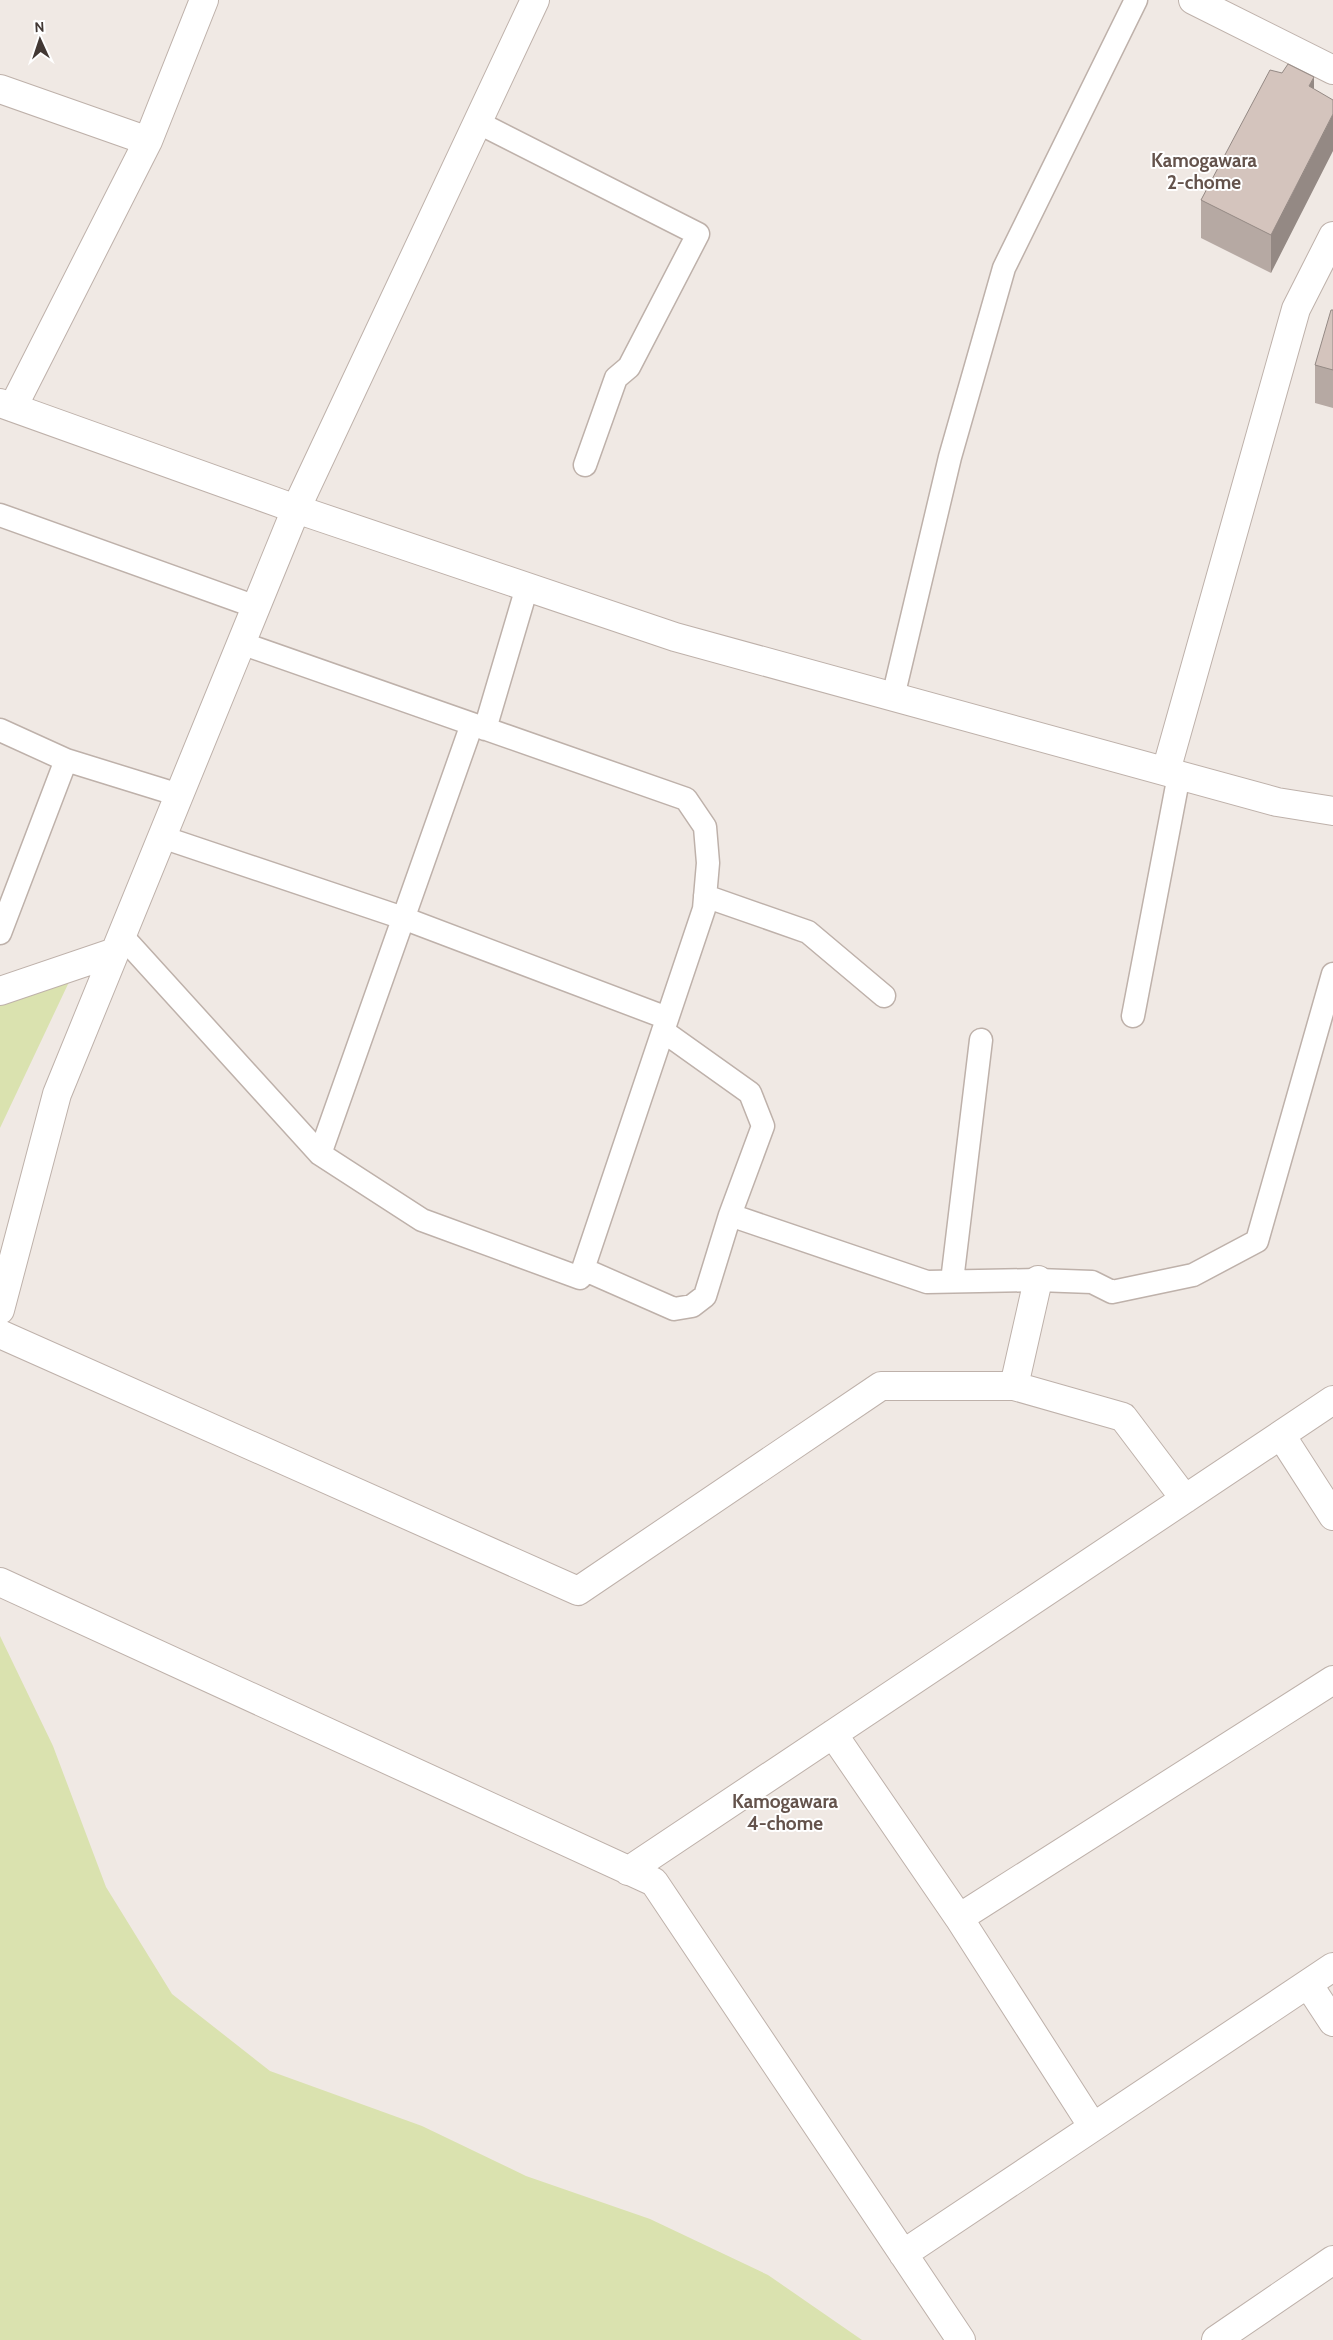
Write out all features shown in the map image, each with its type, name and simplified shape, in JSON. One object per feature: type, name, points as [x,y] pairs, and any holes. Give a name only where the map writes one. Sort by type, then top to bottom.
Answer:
[{"type":"street","points":[[204,0],[148,141],[7,405],[296,509],[675,637],[1277,802],[1333,811]]},
{"type":"street","points":[[0,1310],[57,1094],[118,944],[296,509],[534,0]]},
{"type":"street","points":[[1193,0],[1333,70]]},
{"type":"street","points":[[0,88],[148,141]]},
{"type":"street","points":[[1172,773],[1296,309],[1333,236]]},
{"type":"street","points":[[0,991],[118,944]]},
{"type":"street","points":[[1014,1386],[1038,1280]]},
{"type":"street","points":[[0,1334],[578,1591],[881,1386],[1014,1386],[1123,1417],[1185,1499]]},
{"type":"street","points":[[628,1870],[1333,1400]]},
{"type":"street","points":[[1281,1435],[1333,1516]]},
{"type":"street","points":[[0,1582],[654,1882],[961,2340]]},
{"type":"street","points":[[959,1918],[1333,1680]]},
{"type":"street","points":[[833,1734],[959,1918],[1093,2127]]},
{"type":"street","points":[[903,2254],[1333,1967]]},
{"type":"street","points":[[1308,1984],[1333,2022]]},
{"type":"street","points":[[1216,2340],[1333,2260]]},
{"type":"lane","points":[[893,697],[950,457],[1004,268],[1136,0]]},
{"type":"lane","points":[[477,122],[698,234],[629,367],[616,378],[585,465]]},
{"type":"lane","points":[[0,515],[256,607]]},
{"type":"lane","points":[[320,1154],[403,918],[478,726],[527,587]]},
{"type":"lane","points":[[118,944],[320,1154],[422,1220],[580,1278],[704,909],[708,863],[705,826],[686,799],[241,643]]},
{"type":"lane","points":[[0,730],[66,760],[180,795]]},
{"type":"lane","points":[[0,933],[66,760]]},
{"type":"lane","points":[[1133,1016],[1172,773]]},
{"type":"lane","points":[[162,837],[403,918],[665,1024],[750,1093],[763,1126],[730,1215],[705,1296],[692,1306],[674,1309],[583,1269]]},
{"type":"lane","points":[[705,896],[808,932],[884,996]]},
{"type":"lane","points":[[730,1215],[927,1282],[1038,1280],[1092,1282],[1112,1292],[1193,1274],[1256,1241],[1333,974]]},
{"type":"lane","points":[[952,1281],[981,1040]]},
{"type":"green space","points":[[69,982],[0,1128],[0,1004]]},
{"type":"green space","points":[[0,1636],[53,1746],[106,1887],[172,1994],[270,2071],[422,2126],[526,2176],[650,2219],[768,2275],[862,2340],[0,2340]]},
{"type":"building","points":[[1288,64],[1314,77],[1309,86],[1333,100],[1333,114],[1271,235],[1201,200],[1270,70],[1282,73]]},
{"type":"building","points":[[1331,310],[1333,310],[1333,370],[1315,365]]},
{"type":"district","name":"Kamogawara 2-chome","points":[[1204,171]]},
{"type":"district","name":"Kamogawara 4-chome","points":[[785,1812]]}]
